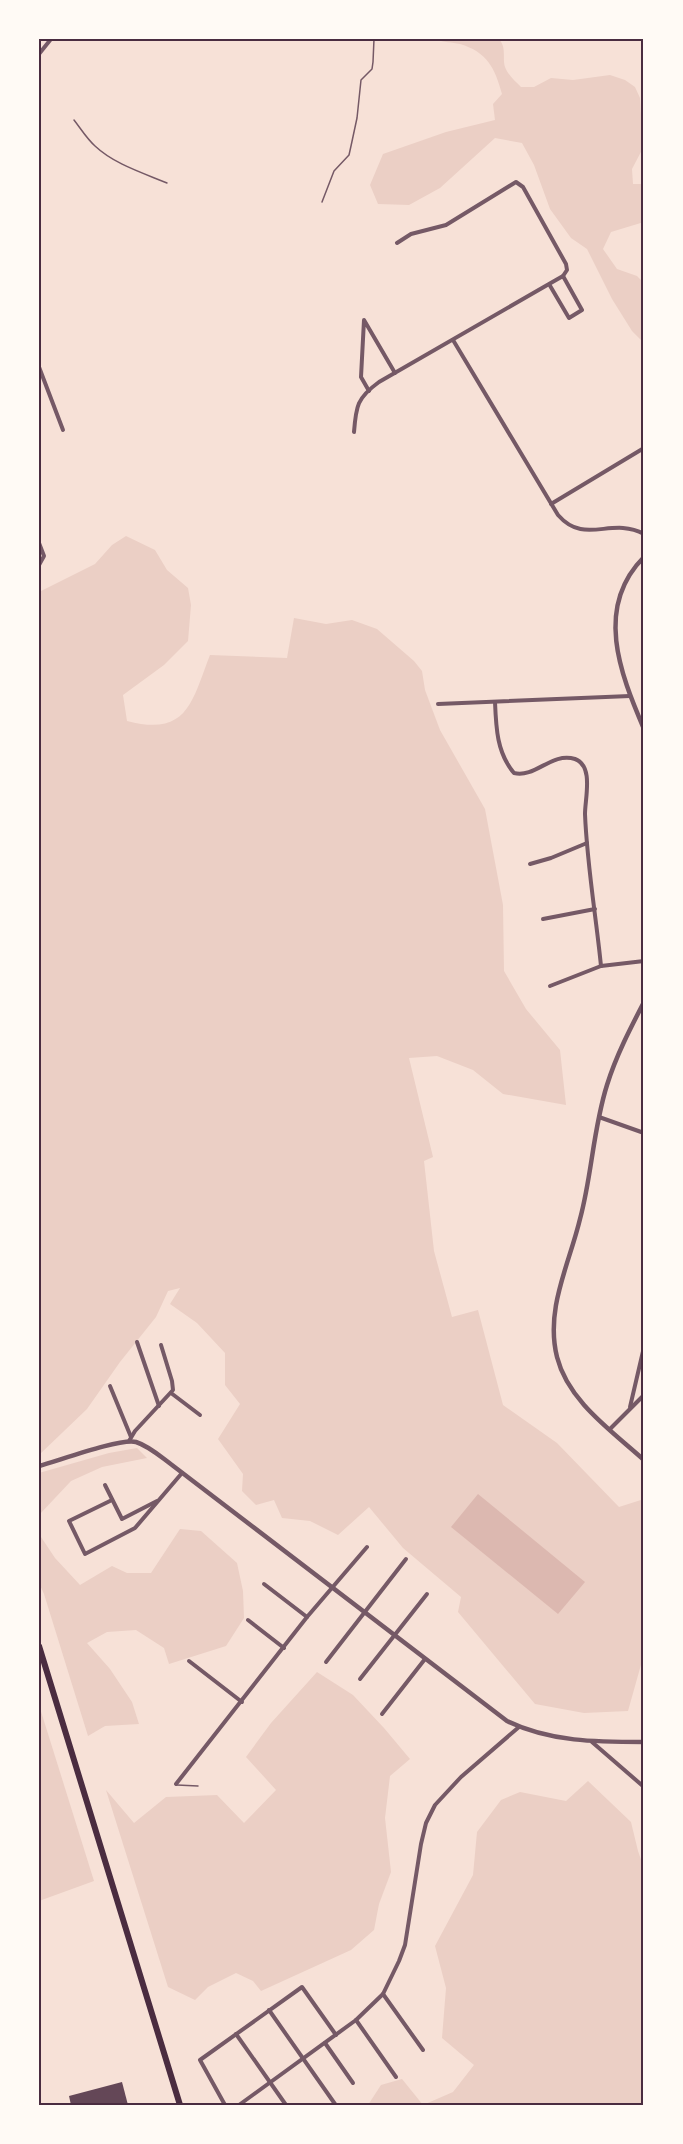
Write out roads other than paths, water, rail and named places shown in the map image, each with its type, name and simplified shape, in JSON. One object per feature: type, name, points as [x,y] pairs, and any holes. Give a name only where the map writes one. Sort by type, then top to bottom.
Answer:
[{"type":"main road","points":[[39,1646],[180,2105]]},
{"type":"street","points":[[39,54],[51,39]]},
{"type":"street","points":[[354,432],[356,407],[369,391],[395,373],[563,276],[567,270],[566,264],[523,187],[516,182],[446,225],[411,234],[397,243]]},
{"type":"street","points":[[549,284],[569,318],[582,310],[563,276]]},
{"type":"street","points":[[369,391],[361,377],[364,320],[395,373]]},
{"type":"street","points":[[453,340],[564,523],[583,531],[625,527],[644,534]]},
{"type":"street","points":[[39,367],[63,430]]},
{"type":"street","points":[[551,504],[644,448]]},
{"type":"street","points":[[39,543],[44,556],[39,565]]},
{"type":"street","points":[[644,557],[625,580],[619,596],[616,618],[618,653],[630,696],[644,729]]},
{"type":"street","points":[[438,704],[630,696]]},
{"type":"street","points":[[495,702],[498,739],[503,758],[514,773],[527,773],[556,758],[563,757],[582,763],[586,774],[587,843],[601,966]]},
{"type":"street","points":[[530,864],[587,843]]},
{"type":"street","points":[[543,919],[595,909]]},
{"type":"street","points":[[550,986],[601,966],[644,961]]},
{"type":"street","points":[[644,1002],[616,1059],[599,1117],[586,1198],[556,1300],[554,1341],[557,1359],[573,1391],[644,1460]]},
{"type":"street","points":[[599,1117],[644,1133]]},
{"type":"street","points":[[137,1342],[159,1406]]},
{"type":"street","points":[[39,1466],[130,1439],[171,1394],[172,1381],[161,1346]]},
{"type":"street","points":[[630,1407],[644,1347]]},
{"type":"street","points":[[110,1386],[130,1439],[148,1448],[182,1473],[497,1714],[519,1727],[554,1736],[592,1742],[644,1742]]},
{"type":"street","points":[[171,1394],[200,1415]]},
{"type":"street","points":[[610,1429],[644,1395]]},
{"type":"street","points":[[112,1500],[69,1521],[85,1554],[135,1528],[182,1473]]},
{"type":"street","points":[[105,1485],[122,1519],[159,1499]]},
{"type":"street","points":[[176,1785],[308,1617],[367,1547]]},
{"type":"street","points":[[326,1662],[406,1559]]},
{"type":"street","points":[[264,1584],[308,1617]]},
{"type":"street","points":[[360,1679],[427,1594]]},
{"type":"street","points":[[248,1620],[284,1648]]},
{"type":"street","points":[[382,1714],[425,1659]]},
{"type":"street","points":[[189,1661],[242,1702]]},
{"type":"street","points":[[240,2105],[356,2020],[383,1994],[405,1945],[421,1844],[426,1823],[435,1805],[460,1777],[519,1727]]},
{"type":"street","points":[[592,1742],[644,1786]]},
{"type":"street","points":[[225,2105],[200,2060],[302,1987],[336,2035]]},
{"type":"street","points":[[383,1994],[423,2050]]},
{"type":"street","points":[[269,2010],[335,2104]]},
{"type":"street","points":[[356,2020],[396,2077]]},
{"type":"street","points":[[236,2034],[286,2105]]},
{"type":"street","points":[[325,2043],[352,2083]]},
{"type":"lane","points":[[322,202],[334,171],[349,154],[357,118],[361,80],[372,69],[374,39]]},
{"type":"lane","points":[[74,120],[90,142],[105,155],[167,183]]},
{"type":"lane","points":[[176,1785],[198,1786]]}]
